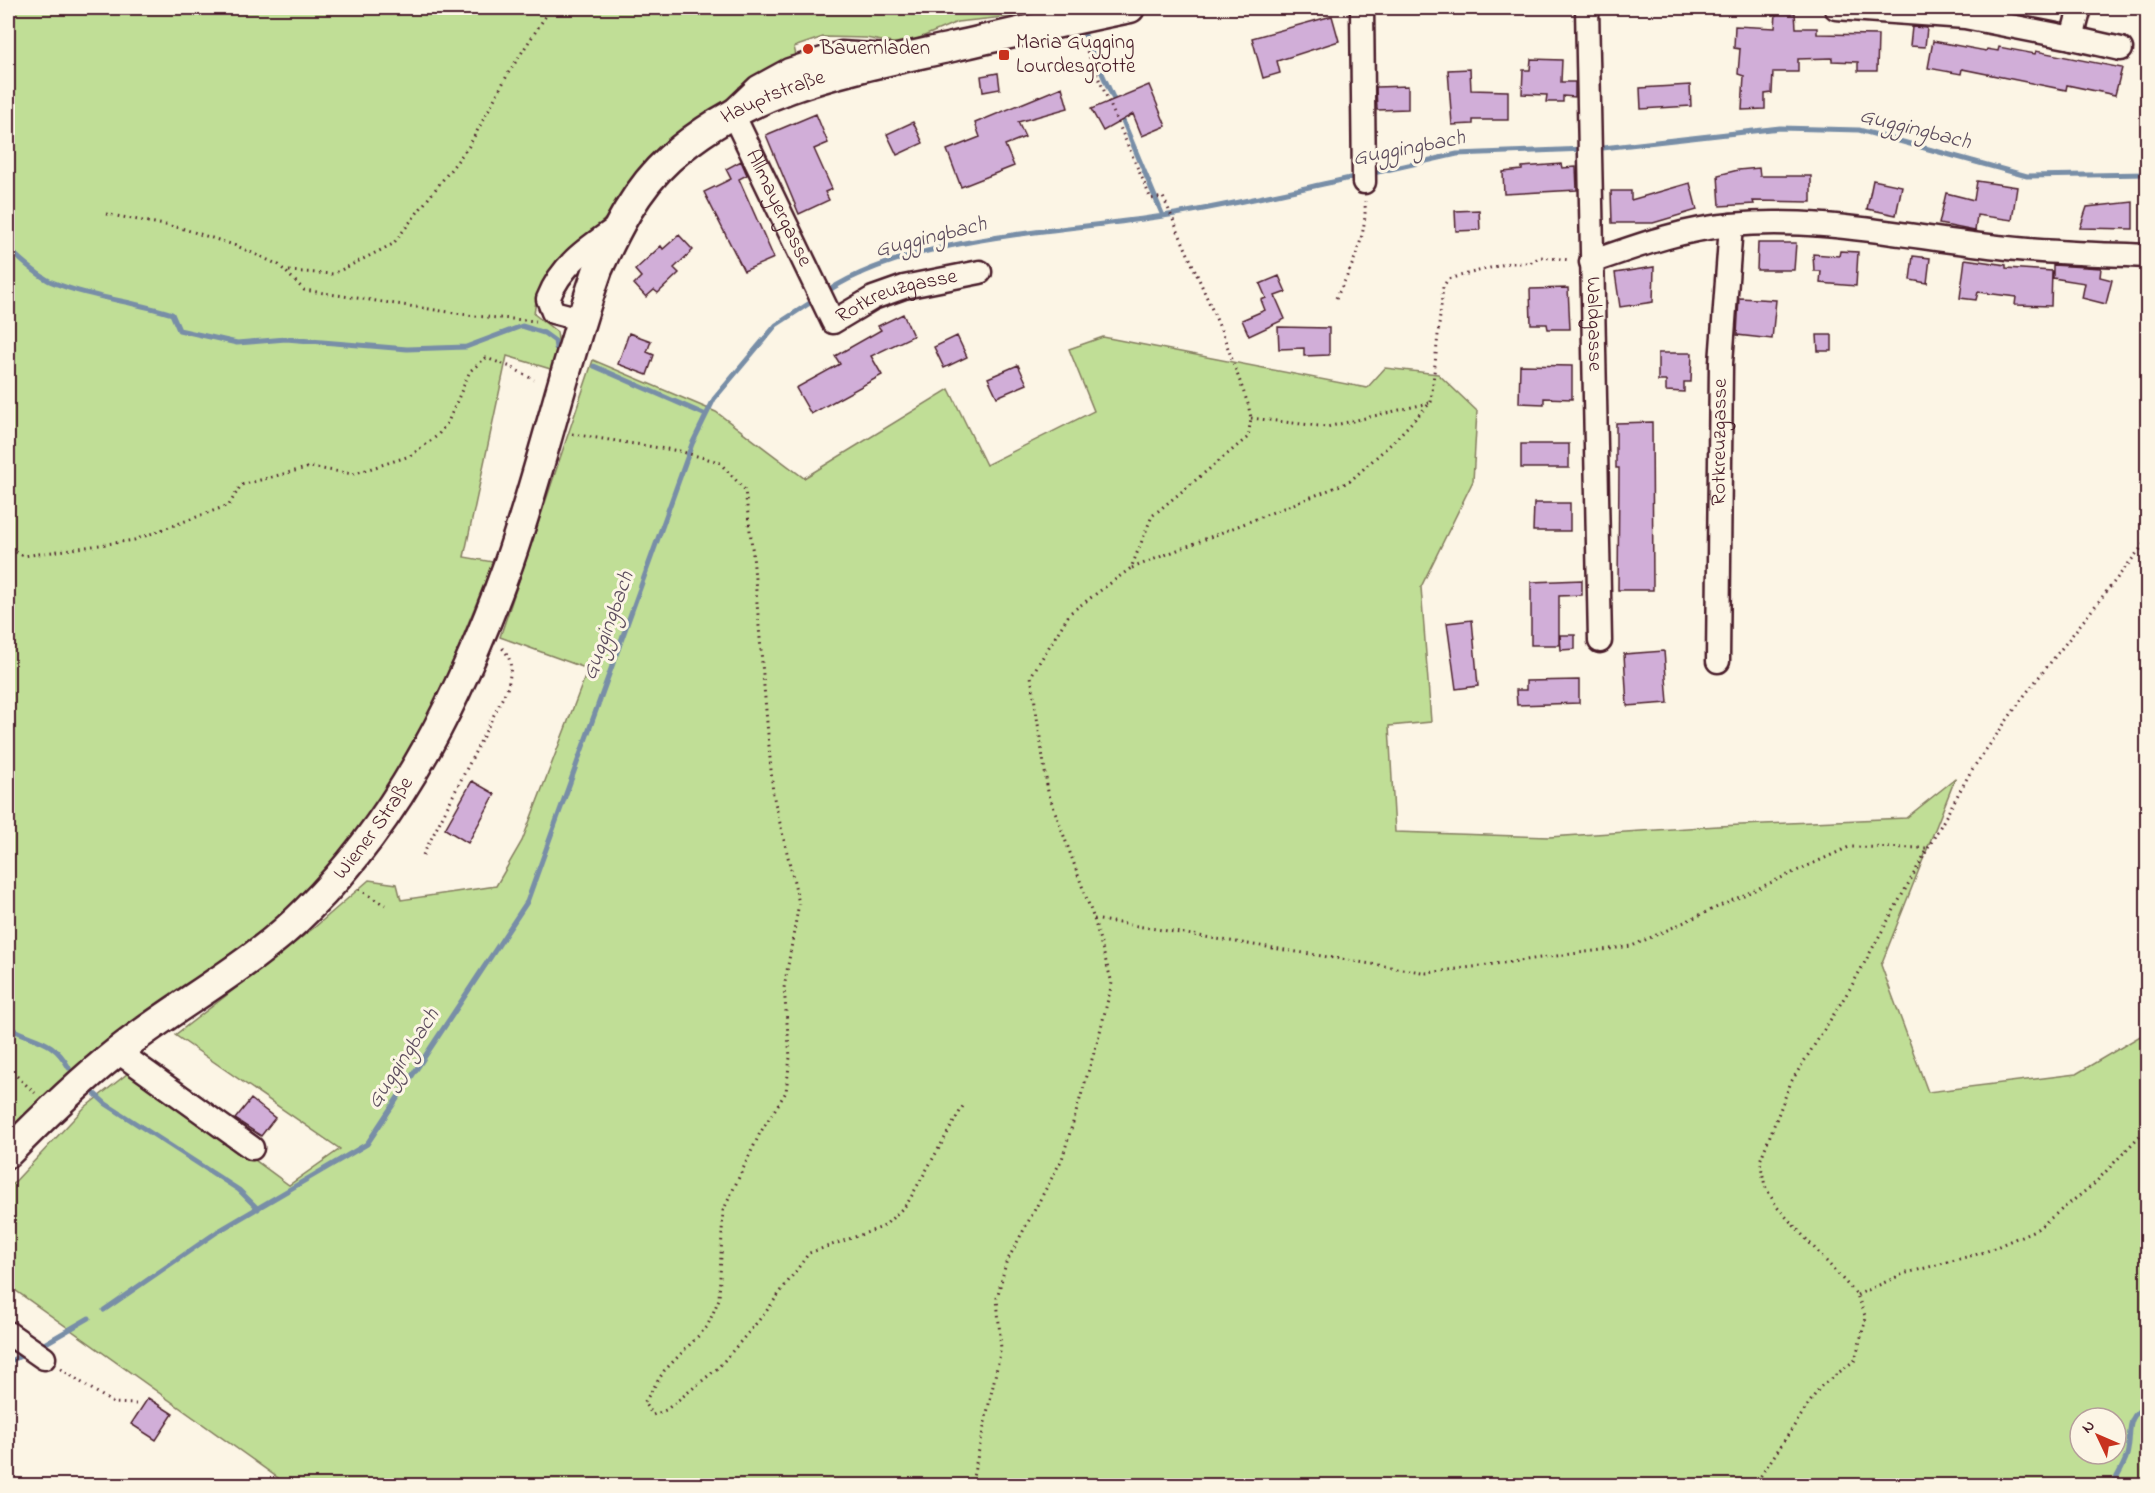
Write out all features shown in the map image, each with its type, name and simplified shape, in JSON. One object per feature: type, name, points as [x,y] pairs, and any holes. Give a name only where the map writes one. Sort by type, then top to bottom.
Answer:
[{"type":"main road","name":"Hauptstraße","points":[[564,378],[567,316],[598,269],[616,228],[638,194],[667,161],[696,136],[732,112],[781,90],[905,57],[1064,16],[1116,10]]},
{"type":"main road","name":"Wiener Straße","points":[[8,1153],[51,1109],[117,1051],[270,942],[305,912],[343,873],[386,815],[417,765],[447,707],[478,638],[507,565],[564,378]]},
{"type":"street","points":[[1362,8],[1363,172]]},
{"type":"street","name":"Waldgasse","points":[[1587,8],[1600,641]]},
{"type":"street","points":[[1836,8],[1965,17],[2121,49]]},
{"type":"street","points":[[2072,38],[2080,8]]},
{"type":"street","name":"Allmayergasse","points":[[732,112],[819,296]]},
{"type":"street","points":[[1591,262],[1670,235],[1731,225],[1812,223],[2008,248],[2148,256]]},
{"type":"street","name":"Rotkreuzgasse","points":[[1718,661],[1720,363],[1731,225]]},
{"type":"street","name":"Rotkreuzgasse","points":[[819,296],[833,322],[873,298],[904,287],[980,272]]},
{"type":"street","points":[[117,1051],[252,1148]]},
{"type":"path","points":[[106,214],[181,228],[237,246],[288,271],[333,274],[393,244],[469,146],[509,72],[551,8]]},
{"type":"path","points":[[1064,16],[1066,40],[1082,38],[1151,199],[1163,197],[1224,337],[1251,418],[1248,437],[1152,516],[1131,568]]},
{"type":"path","points":[[1336,298],[1354,263],[1366,222],[1363,172]]},
{"type":"path","points":[[968,1485],[973,1477],[1001,1349],[997,1298],[1006,1263],[1062,1159],[1099,1036],[1112,983],[1094,919],[1048,792],[1031,676],[1070,613],[1131,568],[1349,482],[1431,402],[1443,287],[1448,279],[1509,264],[1530,263],[1540,257],[1591,262]]},
{"type":"path","points":[[288,271],[304,290],[475,316],[538,322],[567,316]]},
{"type":"path","points":[[10,550],[24,556],[134,540],[229,505],[241,485],[310,467],[353,474],[411,456],[437,436],[448,422],[470,371],[486,358],[511,367],[534,380]]},
{"type":"path","points":[[1251,418],[1327,427],[1431,402]]},
{"type":"path","points":[[549,430],[679,450],[719,462],[745,490],[753,555],[773,794],[799,903],[784,988],[790,1057],[786,1092],[760,1133],[723,1211],[719,1299],[706,1327],[664,1371],[644,1403],[653,1414],[666,1410],[718,1368],[765,1312],[808,1253],[883,1227],[907,1204],[963,1106]]},
{"type":"path","points":[[1754,1485],[1768,1469],[1820,1386],[1855,1359],[1866,1318],[1857,1295],[1777,1207],[1765,1186],[1760,1161],[1791,1082],[1851,987],[1916,875],[1927,848],[1971,771],[2024,696],[2148,539]]},
{"type":"path","points":[[423,855],[508,687],[512,664],[509,656],[501,647],[478,638]]},
{"type":"path","points":[[1094,919],[1427,973],[1632,946],[1849,847],[1927,848]]},
{"type":"path","points":[[343,873],[356,886],[385,905]]},
{"type":"path","points":[[8,1068],[51,1109]]},
{"type":"path","points":[[1857,1295],[1903,1274],[1985,1252],[2037,1229],[2094,1184],[2148,1127]]},
{"type":"path","points":[[26,1345],[113,1403],[136,1404]]},
{"type":"green space","points":[[8,8],[1039,8],[1023,15],[957,22],[903,45],[866,38],[823,37],[794,47],[796,55],[739,87],[737,98],[558,262],[536,301],[534,314],[557,332],[560,353],[554,370],[507,356],[464,557],[493,562],[421,740],[368,825],[300,903],[8,1143]]},
{"type":"green space","points":[[1103,337],[1367,388],[1385,368],[1438,374],[1477,411],[1473,481],[1421,587],[1431,722],[1389,726],[1395,832],[1549,837],[1718,826],[1906,818],[1955,779],[1881,965],[1928,1092],[2076,1074],[2147,1032],[2147,1485],[288,1485],[8,1285],[8,1189],[84,1108],[132,1070],[289,1185],[340,1149],[175,1035],[315,927],[369,880],[397,884],[401,900],[496,886],[522,841],[588,669],[500,637],[593,360],[716,412],[804,478],[949,389],[986,465],[1094,411],[1069,349]]},
{"type":"building","points":[[1776,13],[1795,13],[1796,28],[1817,28],[1817,34],[1878,35],[1877,71],[1858,71],[1858,62],[1832,61],[1832,58],[1798,59],[1798,72],[1773,72],[1772,93],[1765,94],[1765,109],[1742,110],[1744,76],[1738,74],[1740,49],[1734,48],[1735,26],[1775,28]]},
{"type":"building","points":[[1332,16],[1339,41],[1277,61],[1280,73],[1263,78],[1252,38]]},
{"type":"building","points":[[1912,27],[1927,28],[1925,47],[1910,46]]},
{"type":"building","points":[[1933,41],[1986,51],[1987,49],[1998,51],[1999,47],[2035,54],[2036,51],[2122,68],[2115,95],[2067,85],[2066,90],[1962,69],[1961,74],[1928,68]]},
{"type":"building","points":[[1531,59],[1562,60],[1561,82],[1575,82],[1575,97],[1563,96],[1563,102],[1546,102],[1547,95],[1522,94],[1523,70],[1530,70]]},
{"type":"building","points":[[1470,69],[1471,90],[1508,91],[1508,120],[1473,120],[1473,124],[1452,125],[1448,70]]},
{"type":"building","points":[[998,73],[1000,89],[983,92],[981,76]]},
{"type":"building","points":[[1149,85],[1166,126],[1142,136],[1133,114],[1103,131],[1091,109]]},
{"type":"building","points":[[1690,85],[1691,106],[1641,109],[1640,88]]},
{"type":"building","points":[[1408,86],[1408,109],[1377,110],[1376,87]]},
{"type":"building","points":[[1062,87],[1068,108],[1018,122],[1025,137],[1005,145],[1014,166],[961,187],[947,150],[980,137],[975,123]]},
{"type":"building","points":[[816,114],[828,143],[814,149],[832,189],[825,192],[829,200],[799,214],[766,135]]},
{"type":"building","points":[[913,122],[923,143],[897,155],[887,134]]},
{"type":"building","points":[[741,161],[747,175],[739,179],[774,258],[744,271],[704,192],[731,179],[726,169]]},
{"type":"building","points":[[1561,164],[1562,168],[1576,167],[1577,190],[1504,194],[1503,172],[1522,170],[1522,167]]},
{"type":"building","points":[[1759,168],[1760,176],[1811,176],[1811,202],[1753,201],[1754,204],[1720,206],[1718,175]]},
{"type":"building","points":[[1873,180],[1902,186],[1896,215],[1867,209]]},
{"type":"building","points":[[1977,181],[2017,187],[2012,220],[1977,215],[1975,231],[1939,224],[1946,193],[1974,200]]},
{"type":"building","points":[[1690,183],[1697,210],[1653,223],[1612,223],[1611,191],[1631,191],[1631,200]]},
{"type":"building","points":[[2133,202],[2133,229],[2080,228],[2087,207]]},
{"type":"building","points":[[1479,210],[1480,230],[1456,231],[1455,211]]},
{"type":"building","points":[[679,235],[693,250],[674,268],[679,273],[658,293],[654,290],[646,297],[634,284],[641,277],[635,270],[661,246],[663,249]]},
{"type":"building","points":[[1758,243],[1796,243],[1794,270],[1757,270]]},
{"type":"building","points":[[1840,251],[1858,252],[1856,286],[1820,283],[1821,271],[1814,271],[1813,254],[1839,256]]},
{"type":"building","points":[[1913,256],[1930,258],[1927,283],[1910,280]]},
{"type":"building","points":[[1965,259],[2006,265],[2006,268],[2052,271],[2051,306],[2015,305],[2016,297],[1978,292],[1976,300],[1960,298]]},
{"type":"building","points":[[2053,265],[2101,268],[2100,277],[2112,280],[2106,304],[2082,298],[2085,283],[2053,278]]},
{"type":"building","points":[[1654,267],[1653,302],[1620,307],[1615,273]]},
{"type":"building","points":[[1279,276],[1286,292],[1275,296],[1285,319],[1249,336],[1242,320],[1265,310],[1261,300],[1266,298],[1260,284]]},
{"type":"building","points":[[1568,288],[1570,329],[1548,329],[1547,324],[1531,324],[1530,289]]},
{"type":"building","points":[[1739,298],[1776,300],[1772,339],[1737,335]]},
{"type":"building","points":[[903,314],[913,336],[871,356],[882,375],[811,414],[796,388],[840,364],[835,356],[881,330],[878,326]]},
{"type":"building","points":[[1278,327],[1329,328],[1329,355],[1304,356],[1304,348],[1279,349]]},
{"type":"building","points":[[629,333],[651,341],[647,352],[654,355],[647,375],[618,364]]},
{"type":"building","points":[[1817,335],[1832,335],[1832,351],[1818,351]]},
{"type":"building","points":[[957,336],[967,357],[944,368],[934,347]]},
{"type":"building","points":[[1658,353],[1692,353],[1691,382],[1684,382],[1684,392],[1666,391],[1666,381],[1658,381]]},
{"type":"building","points":[[1018,365],[1027,384],[997,397],[988,378]]},
{"type":"building","points":[[1520,365],[1572,366],[1572,399],[1544,398],[1544,404],[1519,403]]},
{"type":"building","points":[[1652,422],[1653,590],[1618,590],[1619,468],[1616,468],[1616,423]]},
{"type":"building","points":[[1521,444],[1569,444],[1569,468],[1521,468]]},
{"type":"building","points":[[1534,503],[1570,503],[1570,531],[1533,531]]},
{"type":"building","points":[[1582,580],[1582,595],[1559,596],[1559,645],[1531,645],[1531,582]]},
{"type":"building","points":[[1472,620],[1478,686],[1456,689],[1447,623]]},
{"type":"building","points":[[1560,635],[1575,635],[1575,649],[1561,650]]},
{"type":"building","points":[[1664,651],[1668,703],[1627,706],[1624,654]]},
{"type":"building","points":[[1579,680],[1579,703],[1517,705],[1516,690],[1526,690],[1526,681]]},
{"type":"building","points":[[472,781],[495,794],[468,843],[445,829]]},
{"type":"building","points":[[251,1099],[275,1118],[261,1136],[235,1119]]},
{"type":"building","points":[[148,1398],[173,1414],[156,1440],[131,1424]]},
{"type":"waterway","points":[[1085,27],[1085,36],[1116,104]]},
{"type":"waterway","points":[[1121,116],[1163,216]]},
{"type":"waterway","name":"Guggingbach","points":[[1594,149],[1780,128],[1859,130],[2027,176],[2148,174]]},
{"type":"waterway","name":"Guggingbach","points":[[1369,174],[1457,154],[1585,149]]},
{"type":"waterway","name":"Guggingbach","points":[[826,292],[861,273],[901,258],[944,247],[1035,232],[1188,212],[1360,176]]},
{"type":"waterway","points":[[8,249],[34,271],[52,282],[82,292],[172,314],[179,330],[237,343],[286,339],[407,349],[466,347],[522,326],[544,333],[555,341],[556,348]]},
{"type":"waterway","name":"Guggingbach","points":[[104,1310],[217,1232],[367,1144],[527,902],[692,444],[714,399],[776,325],[816,299]]},
{"type":"waterway","points":[[594,366],[706,415]]},
{"type":"waterway","points":[[8,1027],[49,1045],[63,1058],[69,1068]]},
{"type":"waterway","points":[[95,1094],[106,1104],[239,1190],[258,1209]]},
{"type":"waterway","name":"Guggingbach","points":[[39,1347],[89,1318]]},
{"type":"waterway","name":"Guggingbach","points":[[8,1362],[25,1354]]},
{"type":"waterway","points":[[2112,1486],[2127,1455],[2132,1420],[2140,1410],[2148,1405]]},
{"type":"place","name":"Bauernladen","points":[[808,49]]},
{"type":"place","name":"Maria Gugging Lourdesgrotte","points":[[1004,55]]}]
